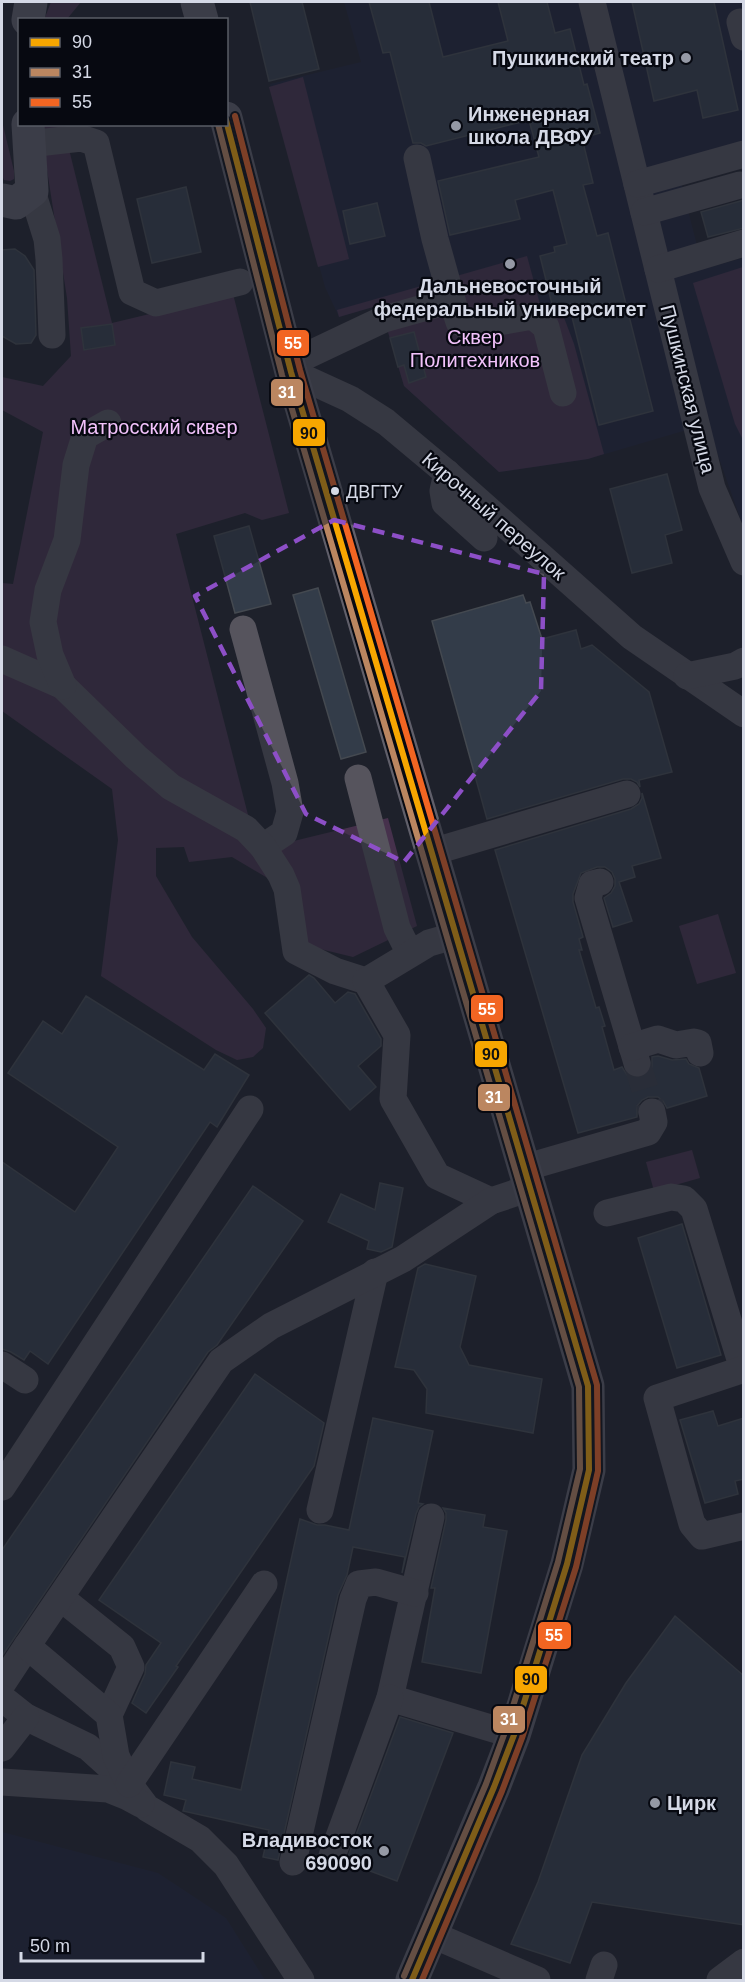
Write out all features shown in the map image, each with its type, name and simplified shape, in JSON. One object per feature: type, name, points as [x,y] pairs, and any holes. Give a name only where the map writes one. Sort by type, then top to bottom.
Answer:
[{"type":"main road","points":[[27,18],[31,2]]},
{"type":"main road","points":[[197,2],[201,18]]},
{"type":"main road","points":[[228,126],[290,368],[588,1386],[589,1470],[567,1564],[514,1735],[412,1980]]},
{"type":"main road","points":[[17,196],[28,134]]},
{"type":"street","name":"Пушкинская улица","points":[[592,2],[712,488],[744,562]]},
{"type":"street","points":[[28,134],[81,138],[96,143],[132,292],[156,303],[240,282]]},
{"type":"street","points":[[637,184],[744,154]]},
{"type":"street","points":[[417,158],[435,239],[459,322],[469,327],[533,316],[546,327],[563,393]]},
{"type":"street","points":[[644,212],[741,185]]},
{"type":"street","points":[[17,196],[47,239],[52,335]]},
{"type":"street","points":[[658,269],[744,243]]},
{"type":"street","points":[[290,368],[384,319],[452,300]]},
{"type":"street","name":"Кирочный переулок","points":[[290,368],[386,422],[632,637],[744,714]]},
{"type":"street","points":[[63,686],[51,655],[43,622],[48,590],[68,540],[76,465],[85,435],[108,423]]},
{"type":"street","points":[[447,473],[443,491],[446,503],[484,538]]},
{"type":"street","points":[[243,629],[285,783],[290,812],[284,833],[263,847]]},
{"type":"street","points":[[2,659],[63,686],[136,757],[171,787],[246,829],[263,847],[287,889],[296,951],[335,971],[366,981],[397,1035],[393,1099],[437,1176],[491,1201]]},
{"type":"street","points":[[687,676],[735,666],[744,661]]},
{"type":"street","points":[[358,778],[397,928],[404,942],[413,952]]},
{"type":"street","points":[[432,852],[627,794]]},
{"type":"street","points":[[600,882],[592,884],[588,898],[635,1055],[658,1039],[676,1045],[698,1043],[700,1053]]},
{"type":"street","points":[[366,981],[429,943],[457,935]]},
{"type":"street","points":[[2,1487],[250,1109]]},
{"type":"street","points":[[2,1684],[221,1361],[271,1326],[403,1258],[527,1178],[648,1131],[654,1122],[652,1112]]},
{"type":"street","points":[[608,1214],[670,1197],[684,1199],[694,1209],[743,1369],[657,1398],[692,1524],[702,1536],[744,1526]]},
{"type":"street","points":[[320,1510],[375,1272]]},
{"type":"street","points":[[2,1365],[25,1380]]},
{"type":"street","points":[[332,1856],[390,1698],[431,1518]]},
{"type":"street","points":[[293,1862],[358,1584],[376,1582],[415,1593]]},
{"type":"street","points":[[129,1784],[264,1584]]},
{"type":"street","points":[[61,1598],[122,1647],[131,1667],[109,1715],[116,1756],[129,1784]]},
{"type":"street","points":[[27,1646],[109,1715]]},
{"type":"street","points":[[2,1698],[26,1717],[88,1747],[129,1784],[147,1808]]},
{"type":"street","points":[[390,1698],[514,1735]]},
{"type":"street","points":[[2,1748],[26,1717]]},
{"type":"street","points":[[2,1782],[108,1789],[128,1797],[200,1839],[226,1865],[301,1980]]},
{"type":"street","points":[[431,1934],[537,1980]]},
{"type":"street","points":[[720,1980],[744,1962]]},
{"type":"highlighted area","points":[[334,520],[544,574],[541,691],[404,862],[306,814],[195,596]]},
{"type":"shaded area","name":"Дальневосточный федеральный университет","points":[[344,2],[743,2],[743,146],[678,171],[703,269],[743,258],[743,526],[707,424],[588,459],[499,472],[404,386],[380,305],[339,317],[325,287],[270,84],[361,62]]},
{"type":"shaded area","points":[[2,1832],[158,1873],[226,1918],[265,1980],[2,1980]]},
{"type":"green space","points":[[51,2],[81,2],[68,18],[45,18]]},
{"type":"green space","points":[[303,77],[349,259],[318,267],[269,87]]},
{"type":"green space","points":[[2,121],[14,171],[14,179],[10,181],[4,180],[2,176]]},
{"type":"green space","name":"Матросский сквер","points":[[40,126],[63,126],[112,323],[233,294],[289,513],[262,520],[245,513],[176,534],[257,850],[388,818],[417,926],[353,957],[304,945],[293,893],[232,857],[189,862],[184,847],[156,848],[156,876],[192,937],[253,1009],[266,1028],[263,1048],[253,1057],[237,1060],[216,1050],[101,976],[118,840],[112,789],[2,711],[2,583],[13,584],[43,432],[2,410],[2,377],[43,386],[71,356],[67,298]]},
{"type":"green space","name":"Сквер Политехников","points":[[527,256],[544,319],[563,315],[574,344],[604,454],[588,459],[499,472],[404,386],[380,305],[339,317],[337,310]]},
{"type":"green space","points":[[744,267],[743,440],[735,424],[693,283]]},
{"type":"green space","points":[[718,914],[736,973],[697,984],[679,926]]},
{"type":"green space","points":[[692,1150],[700,1178],[654,1191],[646,1162]]},
{"type":"building","points":[[250,2],[302,2],[319,69],[269,81]]},
{"type":"building","name":"Инженерная школа ДВФУ","points":[[369,2],[429,2],[443,57],[508,41],[498,2],[547,2],[555,33],[570,29],[584,85],[587,84],[600,133],[582,138],[593,183],[583,185],[597,236],[608,233],[653,411],[599,425],[570,309],[560,312],[558,307],[553,308],[540,256],[555,252],[554,247],[567,244],[553,190],[515,200],[520,219],[450,235],[438,181],[539,157],[529,120],[426,146],[413,143],[390,52],[383,53]]},
{"type":"building","name":"Пушкинский театр","points":[[632,2],[714,2],[738,110],[703,118],[697,90],[654,101]]},
{"type":"building","points":[[186,187],[201,252],[152,263],[137,199]]},
{"type":"building","points":[[744,200],[744,228],[708,237],[701,212]]},
{"type":"building","points":[[377,203],[385,236],[350,244],[343,211]]},
{"type":"building","points":[[15,249],[25,256],[34,270],[36,335],[31,343],[16,344],[2,336],[2,250]]},
{"type":"building","points":[[112,324],[115,345],[84,350],[81,328]]},
{"type":"building","points":[[414,332],[426,377],[409,383],[404,365],[398,367],[390,338]]},
{"type":"building","points":[[667,474],[682,530],[665,535],[672,563],[632,573],[610,489]]},
{"type":"building","points":[[249,526],[271,604],[235,613],[214,536]]},
{"type":"building","points":[[318,588],[366,752],[341,759],[293,595]]},
{"type":"building","points":[[523,595],[526,603],[530,602],[542,639],[576,630],[581,649],[592,645],[649,692],[672,772],[639,780],[640,787],[631,779],[623,779],[487,819],[432,621]]},
{"type":"building","points":[[642,793],[661,858],[632,866],[635,877],[619,882],[632,921],[613,927],[604,898],[615,886],[612,872],[605,867],[597,867],[581,873],[573,894],[573,902],[583,937],[579,939],[582,950],[579,950],[596,1008],[599,1007],[605,1026],[602,1027],[614,1070],[622,1067],[627,1075],[641,1078],[648,1074],[652,1067],[652,1057],[658,1056],[672,1060],[686,1059],[689,1064],[699,1068],[707,1096],[667,1108],[658,1097],[648,1097],[637,1106],[637,1117],[578,1133],[495,850],[631,809],[639,804]]},
{"type":"building","points":[[309,975],[335,1003],[348,992],[355,994],[381,1039],[381,1046],[358,1066],[376,1087],[350,1110],[265,1013]]},
{"type":"building","points":[[86,996],[204,1070],[215,1054],[249,1075],[217,1127],[210,1122],[48,1364],[30,1351],[24,1360],[2,1349],[2,1162],[75,1212],[118,1147],[8,1073],[43,1021],[62,1034]]},
{"type":"building","points":[[380,1183],[403,1188],[392,1247],[381,1252],[367,1249],[369,1241],[328,1222],[341,1194],[375,1210]]},
{"type":"building","points":[[253,1186],[303,1221],[217,1345],[208,1352],[2,1656],[2,1550]]},
{"type":"building","points":[[682,1224],[721,1355],[677,1368],[638,1238]]},
{"type":"building","points":[[425,1264],[476,1276],[460,1347],[469,1365],[542,1379],[533,1433],[426,1413],[427,1389],[414,1370],[395,1367],[418,1268]]},
{"type":"building","points":[[255,1374],[324,1423],[314,1466],[146,1713],[132,1703],[145,1674],[146,1665],[161,1643],[99,1600]]},
{"type":"building","points":[[713,1411],[718,1426],[744,1418],[744,1479],[735,1481],[738,1494],[705,1503],[680,1420]]},
{"type":"building","points":[[373,1418],[433,1431],[418,1503],[423,1504],[416,1514],[402,1573],[405,1557],[353,1547],[347,1575],[338,1595],[278,1860],[263,1857],[269,1830],[183,1811],[186,1800],[164,1795],[171,1762],[195,1767],[192,1779],[241,1790],[300,1519],[317,1525],[349,1530]]},
{"type":"building","points":[[443,1508],[485,1515],[483,1527],[507,1531],[481,1673],[422,1662],[435,1588],[431,1588],[446,1520]]},
{"type":"building","name":"Цирк","points":[[675,1616],[744,1676],[744,1925],[592,1902],[570,1963],[511,1944],[538,1882],[582,1755],[626,1683]]},
{"type":"building","points":[[400,1717],[453,1733],[397,1881],[346,1862]]},
{"type":"tunnel","points":[[637,1063],[652,1112]]},
{"type":"transit line","name":"55","points":[[235,116],[300,370],[597,1385],[598,1471],[576,1567],[522,1738],[422,1980]]},
{"type":"transit line","name":"31","points":[[219,126],[282,375],[579,1387],[580,1469],[558,1562],[505,1732],[486,1784],[404,1976]]},
{"type":"transit line","name":"90","points":[[228,126],[291,372],[588,1386],[589,1470],[567,1564],[514,1735],[412,1980]]},
{"type":"place","name":"Пушкинский театр","points":[[686,58]]},
{"type":"place","name":"Инженерная школа ДВФУ","points":[[456,126]]},
{"type":"place","name":"Дальневосточный федеральный университет","points":[[510,264]]},
{"type":"place","name":"ДВГТУ","points":[[335,491]]},
{"type":"place","name":"Цирк","points":[[655,1803]]},
{"type":"place","name":"Владивосток 690090","points":[[384,1851]]}]
